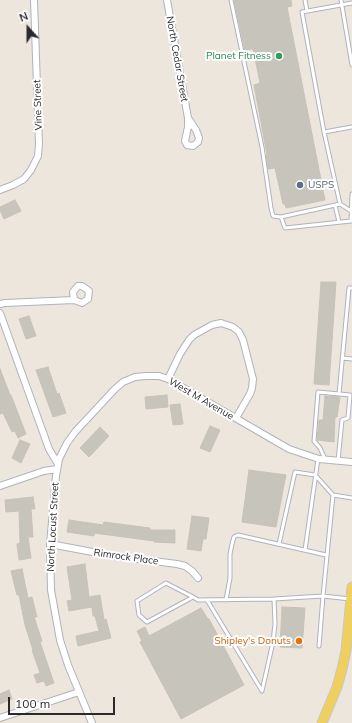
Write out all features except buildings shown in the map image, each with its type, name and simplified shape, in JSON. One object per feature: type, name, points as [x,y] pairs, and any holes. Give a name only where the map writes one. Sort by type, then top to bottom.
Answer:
[{"type":"main road","points":[[322,723],[337,687],[349,652],[352,588]]},
{"type":"street","name":"Vine Street","points":[[0,190],[24,179],[31,170],[38,156],[39,144],[34,0]]},
{"type":"street","name":"North Cedar Street","points":[[167,0],[188,118]]},
{"type":"street","points":[[0,304],[74,300]]},
{"type":"street","points":[[0,313],[49,449],[58,466],[0,486]]},
{"type":"street","points":[[168,379],[180,354],[194,335],[212,325],[221,323],[233,327],[239,332],[243,340],[253,379],[250,394],[236,418]]},
{"type":"street","name":"West M Avenue","points":[[58,466],[62,454],[75,432],[114,390],[124,382],[135,377],[146,376],[159,376],[168,379],[283,446],[301,454],[321,459],[352,462]]},
{"type":"street","name":"North Locust Street","points":[[58,466],[50,544],[51,590],[55,617],[62,646],[78,692],[92,723]]},
{"type":"street","name":"Rimrock Place","points":[[50,544],[114,556],[177,564],[185,566],[198,578]]},
{"type":"street","points":[[0,718],[78,692]]},
{"type":"lane","points":[[231,0],[262,147],[273,216],[281,217],[340,204],[351,211]]},
{"type":"lane","points":[[305,0],[307,11]]},
{"type":"lane","points":[[341,0],[352,65]]},
{"type":"lane","points":[[340,204],[324,132],[302,12],[352,3]]},
{"type":"lane","points":[[324,132],[352,127]]},
{"type":"lane","points":[[281,217],[285,228],[351,221],[352,194]]},
{"type":"lane","points":[[335,205],[339,222]]},
{"type":"lane","points":[[339,394],[348,288],[352,288]]},
{"type":"lane","points":[[342,358],[352,359]]},
{"type":"lane","points":[[305,550],[315,475],[321,459],[320,448],[314,441],[318,392],[350,395],[348,418],[342,420],[338,461]]},
{"type":"lane","points":[[279,544],[295,472],[315,475],[333,495],[352,498]]},
{"type":"lane","points":[[319,646],[326,555],[333,495]]},
{"type":"lane","points":[[226,600],[230,578],[230,554],[234,537],[238,535],[326,555]]},
{"type":"lane","points":[[193,597],[147,622],[139,615],[137,601],[166,583],[193,597],[198,600],[274,600],[324,596],[351,599]]},
{"type":"lane","points":[[207,600],[262,691],[273,642],[275,624],[274,600]]},
{"type":"place","name":"Planet Fitness","points":[[279,56]]},
{"type":"place","name":"USPS","points":[[300,185]]},
{"type":"place","name":"Shipley's Donuts","points":[[299,641]]}]
